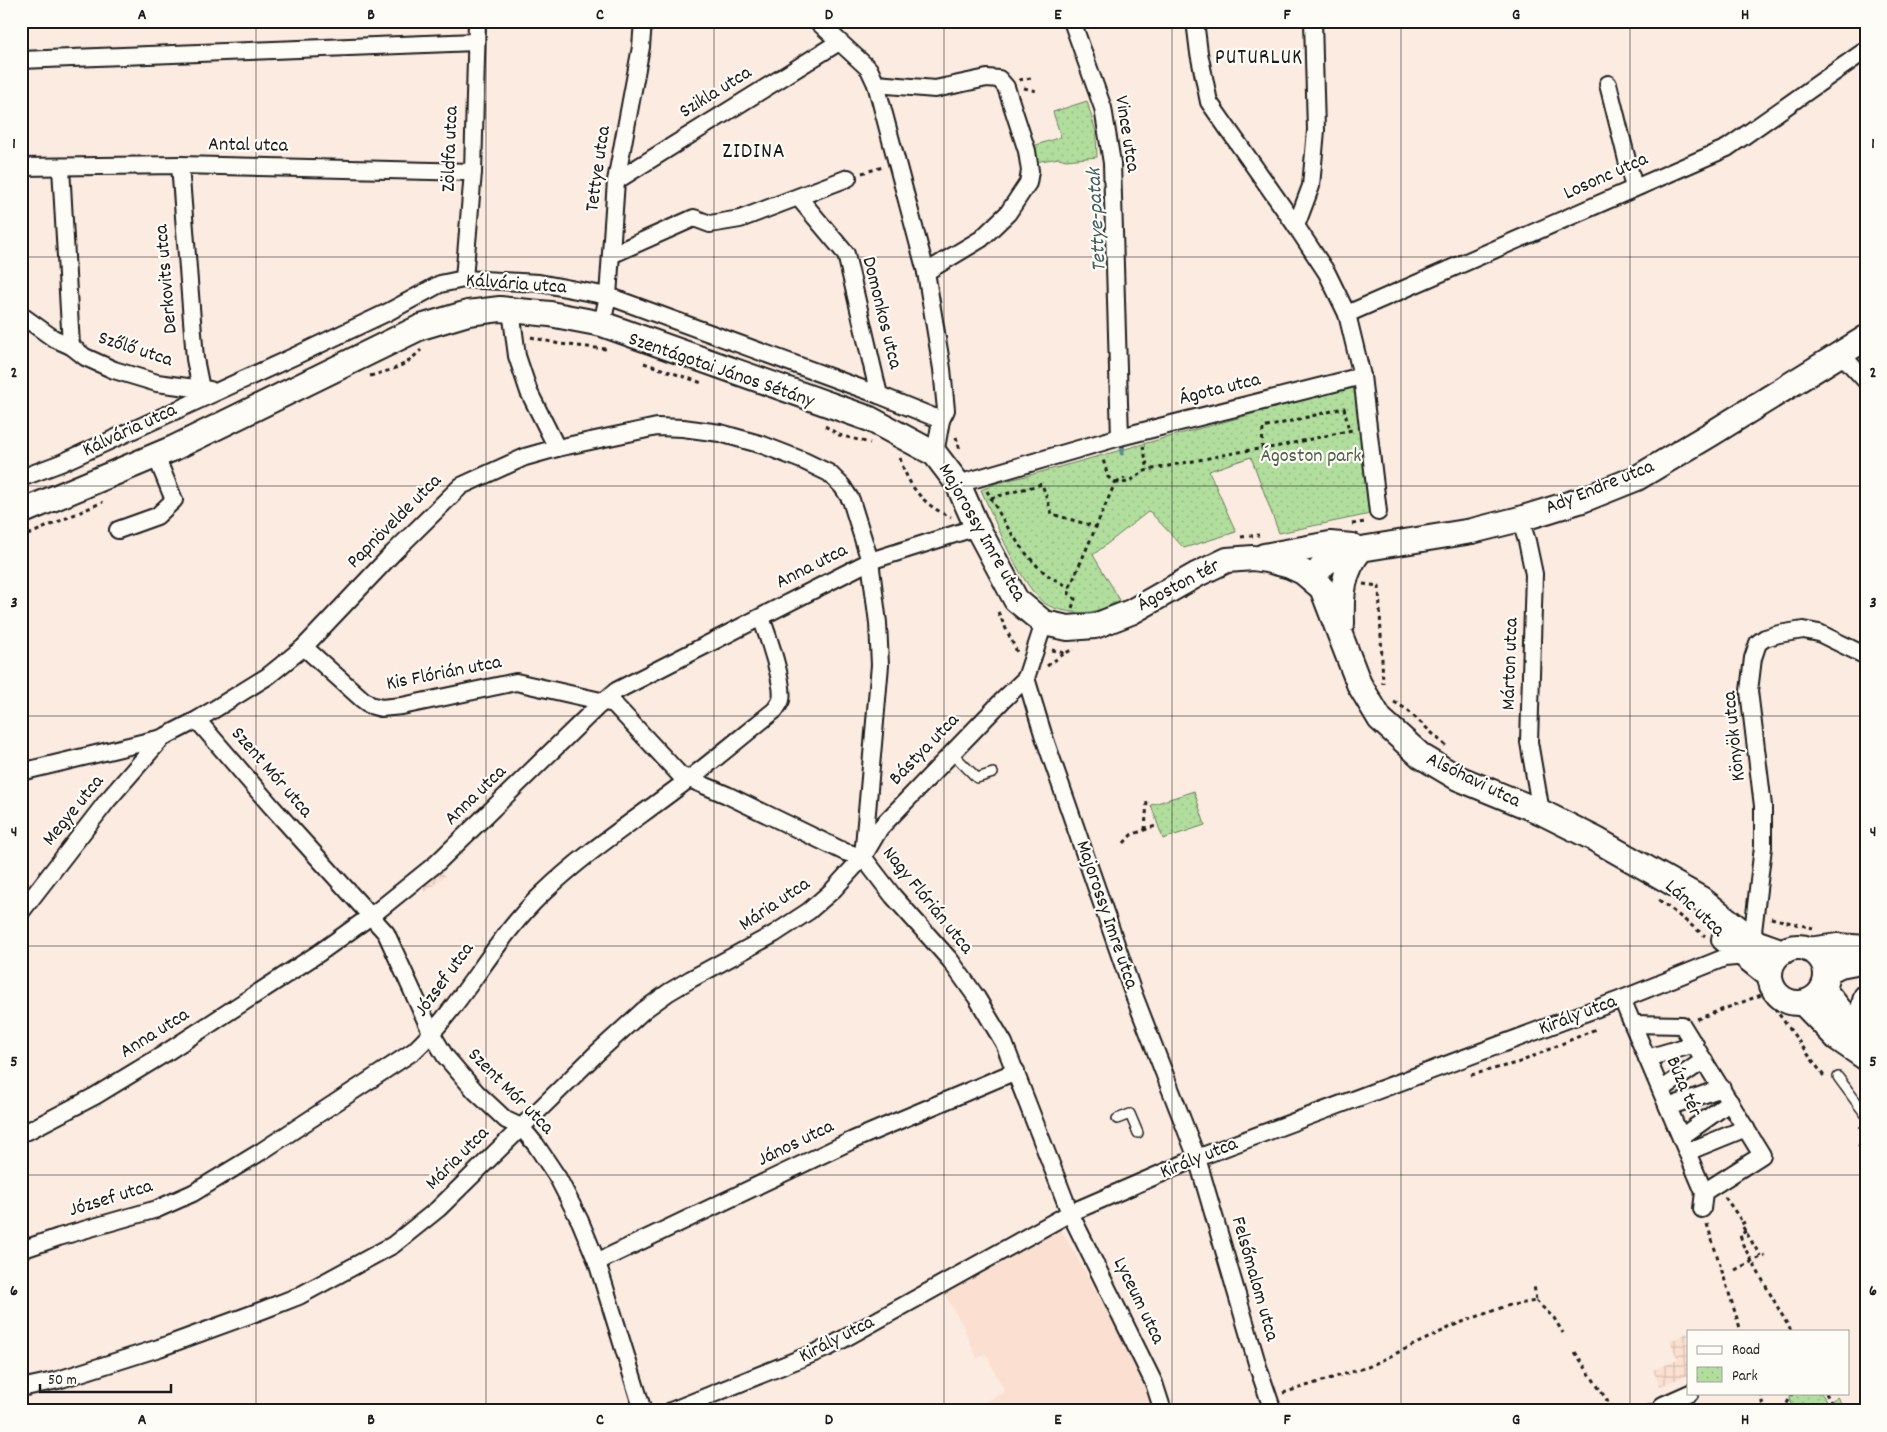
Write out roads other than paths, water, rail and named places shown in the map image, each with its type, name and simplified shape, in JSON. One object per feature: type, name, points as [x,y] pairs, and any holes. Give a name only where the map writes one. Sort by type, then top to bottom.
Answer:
[{"type":"street","name":"Zöldfa utca","points":[[464,279],[473,172],[478,21]]},
{"type":"street","name":"Tettye utca","points":[[602,324],[608,296],[616,181],[641,47],[643,21]]},
{"type":"street","name":"Vince utca","points":[[1072,21],[1103,108],[1112,163],[1120,437]]},
{"type":"street","points":[[1194,21],[1209,102],[1296,226],[1326,274],[1347,314],[1362,376],[1378,512]]},
{"type":"street","points":[[1296,226],[1311,186],[1316,130],[1313,21]]},
{"type":"street","name":"Majorossy Imre utca","points":[[825,24],[839,42],[869,69],[876,84],[926,272],[942,369],[944,415],[935,454],[969,481],[969,529],[1016,600],[1044,623]]},
{"type":"street","points":[[21,60],[476,42]]},
{"type":"street","name":"Szikla utca","points":[[616,181],[839,42]]},
{"type":"street","name":"Losonc utca","points":[[1347,314],[1727,148],[1866,50]]},
{"type":"street","points":[[876,84],[935,89],[987,78],[999,79],[1006,87],[1027,151],[1030,171],[1028,183],[1008,213],[981,239],[926,272]]},
{"type":"street","points":[[1608,84],[1634,188]]},
{"type":"street","name":"Antal utca","points":[[21,167],[180,165],[473,172]]},
{"type":"street","name":"Derkovits utca","points":[[180,165],[195,358],[201,389]]},
{"type":"street","points":[[61,167],[72,346]]},
{"type":"street","points":[[611,254],[694,218],[710,224],[740,219],[848,178]]},
{"type":"street","name":"Domonkos utca","points":[[799,198],[846,254],[879,395]]},
{"type":"street","name":"Kálvária utca","points":[[21,478],[61,463],[388,312],[440,284],[464,279],[539,283],[608,296],[879,395],[944,415]]},
{"type":"street","name":"Kálvária utca","points":[[21,512],[156,456],[421,326],[468,313],[500,309],[550,314],[602,324],[870,419],[935,454]]},
{"type":"street","points":[[512,310],[517,356],[529,392],[557,448]]},
{"type":"street","name":"Szőlő utca","points":[[21,315],[53,338],[72,346],[85,357],[114,370],[157,383],[217,391]]},
{"type":"street","name":"Ady Endre utca","points":[[1312,579],[1325,563],[1332,558],[1361,549],[1472,531],[1520,519],[1582,500],[1637,478],[1866,338]]},
{"type":"street","points":[[1841,354],[1866,382]]},
{"type":"street","name":"Ágota utca","points":[[969,481],[1120,437],[1362,376]]},
{"type":"street","name":"Papnövelde utca","points":[[21,772],[162,738],[196,720],[268,676],[304,647],[393,553],[461,486],[525,457],[557,448],[657,427],[720,433],[763,445],[829,473],[842,486],[851,500],[870,561]]},
{"type":"street","points":[[118,530],[157,516],[174,500],[156,456]]},
{"type":"street","name":"Márton utca","points":[[1520,519],[1534,574],[1529,742],[1541,812]]},
{"type":"street","name":"Anna utca","points":[[21,1132],[28,1131],[95,1096],[164,1054],[319,953],[372,916],[437,863],[616,691],[870,561],[969,529]]},
{"type":"street","points":[[1252,558],[1330,544],[1342,544],[1361,549],[1352,560],[1344,581],[1342,594],[1343,642]]},
{"type":"street","name":"Ágoston tér","points":[[1044,623],[1068,628],[1095,626],[1131,612],[1227,560],[1252,558],[1290,566],[1312,579]]},
{"type":"street","name":"Nagy Flórián utca","points":[[870,561],[878,624],[880,665],[863,857],[893,896],[950,960],[977,998],[1004,1043],[1070,1213]]},
{"type":"street","name":"Alsóhavi utca","points":[[1312,579],[1322,588],[1363,691],[1380,719],[1394,733],[1421,756],[1458,778],[1541,812],[1595,839],[1660,877]]},
{"type":"street","name":"József utca","points":[[21,1250],[58,1237],[157,1209],[193,1193],[262,1151],[414,1052],[451,1011],[494,949],[542,893],[608,838],[689,779],[775,710],[781,700],[782,689],[776,663],[761,618]]},
{"type":"street","points":[[1026,678],[1044,623]]},
{"type":"street","name":"Könyök utca","points":[[1750,948],[1756,915],[1763,847],[1764,806],[1749,691],[1753,658],[1758,643],[1765,638],[1803,630],[1819,633],[1866,656]]},
{"type":"street","name":"Kis Flórián utca","points":[[304,647],[362,699],[370,705],[381,708],[402,706],[516,682],[614,704],[680,775],[727,795],[845,852],[863,857]]},
{"type":"street","name":"Majorossy Imre utca","points":[[1026,678],[1043,734],[1090,854],[1132,990],[1197,1158]]},
{"type":"street","name":"Bástya utca","points":[[863,857],[880,828],[1026,678]]},
{"type":"street","name":"Szent Mór utca","points":[[196,720],[386,933],[432,1034],[445,1056],[476,1092],[506,1120],[521,1127],[536,1144],[558,1178],[580,1221],[597,1262],[643,1411]]},
{"type":"street","name":"Megye utca","points":[[21,912],[107,802],[162,738]]},
{"type":"street","name":"Mária utca","points":[[21,1388],[58,1380],[159,1348],[299,1296],[393,1245],[438,1209],[597,1053],[644,1010],[670,992],[774,934],[809,911],[833,890],[863,857]]},
{"type":"street","name":"Lánc utca","points":[[1660,877],[1696,915],[1750,948],[1770,976],[1772,986],[1777,994],[1783,999],[1792,1003],[1803,1003],[1838,1038],[1865,1047]]},
{"type":"street","points":[[1865,1047],[1824,980],[1823,962],[1816,954],[1812,939],[1838,946],[1866,948]]},
{"type":"street","name":"Lánc utca","points":[[1750,948],[1783,952],[1812,939]]},
{"type":"street","name":"Király utca","points":[[671,1411],[829,1347],[1070,1213],[1153,1170],[1197,1158],[1622,999],[1750,948]]},
{"type":"street","points":[[1770,976],[1775,958],[1783,952]]},
{"type":"street","points":[[1803,1003],[1817,996],[1824,980],[1840,965],[1866,960]]},
{"type":"street","points":[[1865,1047],[1862,1013],[1866,997]]},
{"type":"street","name":"Búza tér","points":[[1622,999],[1704,1192]]},
{"type":"street","points":[[1633,1024],[1682,1024],[1762,1155],[1704,1192],[1702,1209]]},
{"type":"street","points":[[1647,1058],[1694,1044]]},
{"type":"street","points":[[1661,1090],[1704,1060]]},
{"type":"street","name":"János utca","points":[[597,1262],[853,1140],[1016,1071]]},
{"type":"street","points":[[1668,1107],[1726,1095]]},
{"type":"street","points":[[1681,1137],[1726,1095]]},
{"type":"street","points":[[1687,1152],[1746,1128]]},
{"type":"street","name":"Felsőmalom utca","points":[[1197,1158],[1259,1370],[1273,1411]]},
{"type":"street","name":"Lyceum utca","points":[[1070,1213],[1154,1383],[1163,1411]]},
{"type":"street","points":[[1659,1409],[1688,1394]]},
{"type":"lane","points":[[952,753],[978,778],[993,773]]},
{"type":"lane","points":[[1838,1077],[1866,1114]]},
{"type":"lane","points":[[1117,1119],[1130,1114],[1138,1133]]},
{"type":"waterway","name":"Tettye-patak","points":[[1122,453],[1123,440]]},
{"type":"district","name":"PUTURLUK","points":[[1259,58]]},
{"type":"district","name":"ZIDINA","points":[[754,152]]},
{"type":"park label","name":"Ágoston park","points":[[1311,457]]}]
